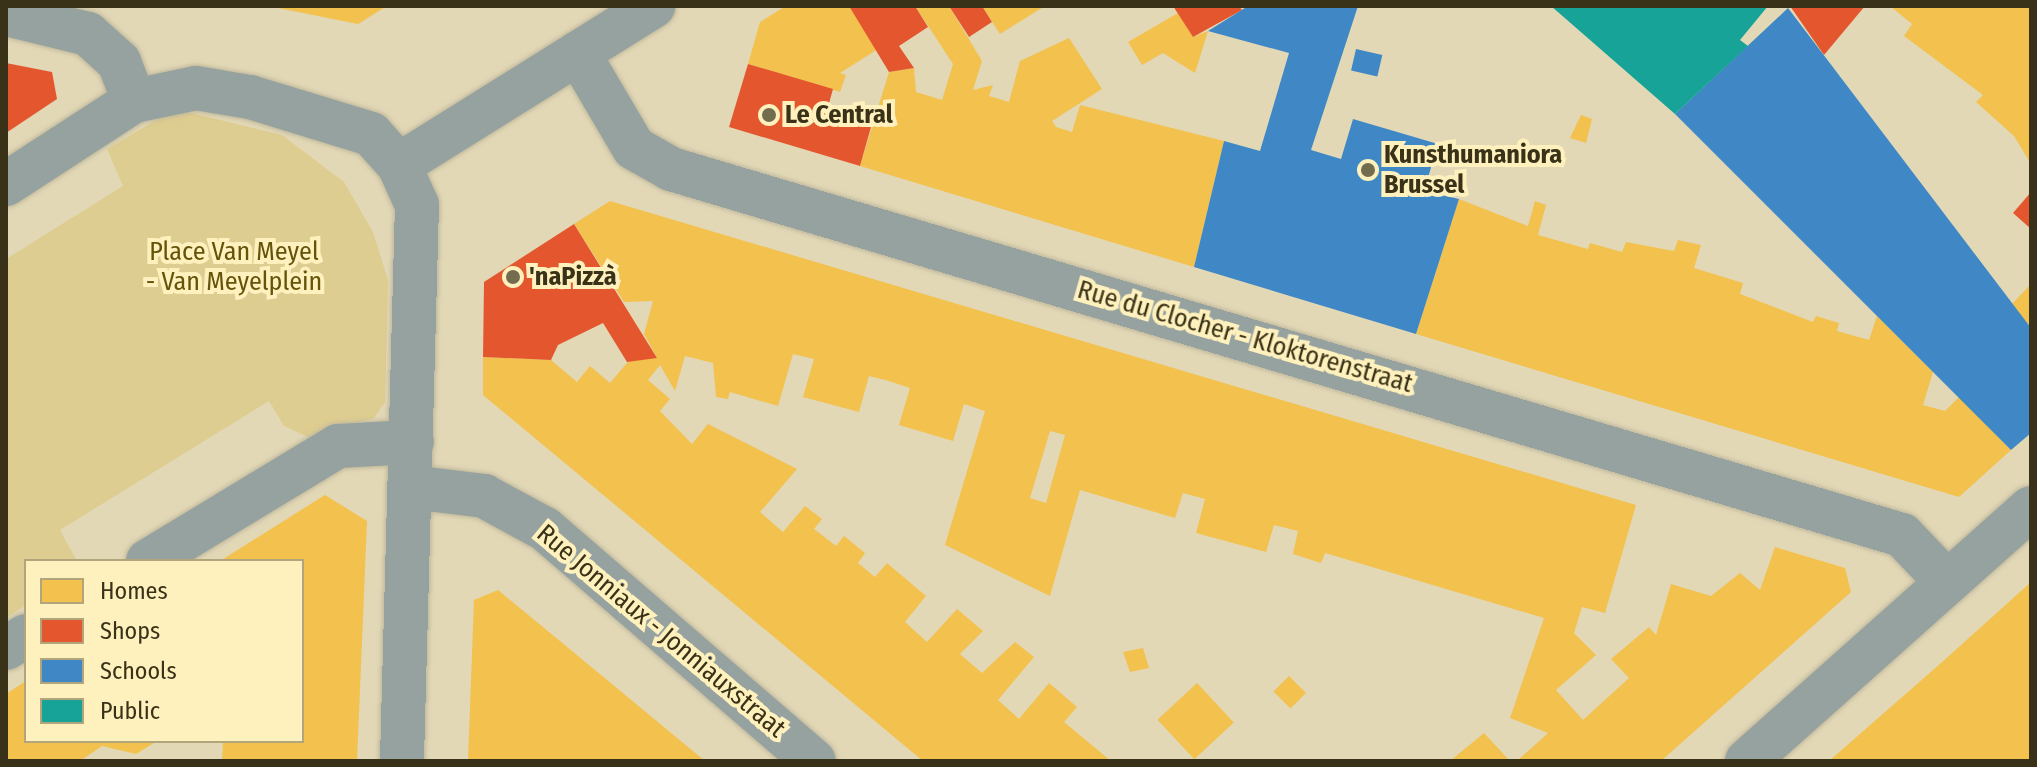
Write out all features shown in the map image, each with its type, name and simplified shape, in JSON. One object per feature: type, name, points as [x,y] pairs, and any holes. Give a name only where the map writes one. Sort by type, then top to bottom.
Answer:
[{"type":"street","points":[[399,165],[594,31],[653,6]]},
{"type":"street","points":[[6,14],[88,34],[119,62],[134,101]]},
{"type":"street","name":"Rue du Clocher - Kloktorenstraat","points":[[594,31],[634,148],[671,169],[1902,535],[1947,582]]},
{"type":"street","points":[[6,184],[134,101],[196,88],[250,97],[371,134],[399,165],[417,205],[402,761]]},
{"type":"street","points":[[151,559],[338,446],[412,442]]},
{"type":"street","name":"Rue Jonniaux - Jonniauxstraat","points":[[411,487],[484,496],[545,529],[814,761]]},
{"type":"street","points":[[1747,761],[2031,508]]},
{"type":"street","points":[[6,648],[24,637]]},
{"type":"green space","name":"Place Van Meyel - Van Meyelplein","points":[[175,109],[282,135],[344,182],[373,232],[388,280],[385,402],[374,418],[308,437],[284,426],[269,401],[60,530],[76,559],[24,559],[24,606],[6,618],[6,259],[123,186],[107,149]]},
{"type":"building: Homes","points":[[278,6],[387,6],[358,24],[278,8]]},
{"type":"building: Homes","points":[[786,6],[849,6],[878,49],[840,73],[846,75],[840,92],[748,64],[760,22]]},
{"type":"building: Homes","points":[[915,6],[949,6],[982,61],[973,90],[993,85],[989,96],[1009,102],[1020,61],[1069,38],[1102,89],[1052,121],[1056,127],[1072,132],[1080,105],[1224,141],[1194,267],[860,166],[889,72],[914,68],[916,92],[942,100],[953,64]]},
{"type":"building: Homes","points":[[982,6],[1045,6],[1000,34]]},
{"type":"building: Homes","points":[[1890,6],[2031,6],[2031,164],[2014,136],[1976,102],[1983,95],[1904,36],[1912,24]]},
{"type":"building: Homes","points":[[1178,13],[1193,37],[1208,31],[1195,73],[1163,53],[1142,65],[1128,42]]},
{"type":"building: Homes","points":[[1581,115],[1592,119],[1586,143],[1570,138]]},
{"type":"building: Homes","points":[[1459,199],[1528,226],[1535,201],[1546,205],[1538,235],[1588,249],[1590,243],[1622,252],[1626,242],[1674,251],[1678,240],[1701,245],[1694,268],[1743,283],[1740,294],[1813,322],[1816,316],[1839,323],[1837,331],[1869,340],[1877,316],[1933,372],[1923,405],[1945,411],[1959,397],[2011,450],[1959,497],[1416,334]]},
{"type":"building: Homes","points":[[610,201],[1636,505],[1605,613],[1582,607],[1574,633],[1596,655],[1556,690],[1583,720],[1629,678],[1611,659],[1649,627],[1656,635],[1671,584],[1711,596],[1740,573],[1760,590],[1775,547],[1845,568],[1851,592],[1661,761],[1517,761],[1548,733],[1510,718],[1544,618],[1325,553],[1321,563],[1293,554],[1298,531],[1274,525],[1266,552],[1196,533],[1205,499],[1183,493],[1175,518],[1080,490],[1050,596],[945,545],[985,411],[964,404],[953,441],[899,425],[910,388],[889,381],[869,376],[859,412],[803,397],[814,359],[793,354],[778,406],[730,392],[728,399],[716,397],[713,363],[685,356],[675,391],[660,365],[648,380],[670,399],[660,411],[692,444],[708,424],[797,469],[760,512],[783,532],[805,506],[822,519],[814,529],[836,546],[844,536],[865,553],[858,563],[875,577],[887,563],[926,596],[905,622],[927,642],[957,609],[983,631],[960,654],[982,673],[1015,642],[1034,657],[998,700],[1019,719],[1049,683],[1077,707],[1064,722],[1111,761],[923,761],[483,395],[483,357],[551,360],[577,382],[590,366],[610,383],[632,357],[657,358],[644,334],[653,301],[624,302],[574,224]],"holes":[[[1050,431],[1065,435],[1046,503],[1030,498]]]},
{"type":"building: Homes","points":[[2031,284],[2031,328],[2012,304]]},
{"type":"building: Homes","points":[[325,495],[367,521],[357,761],[222,761],[223,743],[304,743],[304,559],[223,559]]},
{"type":"building: Homes","points":[[2031,582],[2031,761],[1829,761],[1941,663]]},
{"type":"building: Homes","points":[[498,590],[705,761],[468,761],[474,600]]},
{"type":"building: Homes","points":[[1143,648],[1149,668],[1130,672],[1123,652]]},
{"type":"building: Homes","points":[[1289,676],[1306,693],[1290,709],[1273,692]]},
{"type":"building: Homes","points":[[24,682],[24,743],[154,743],[136,754],[102,746],[80,761],[6,761],[6,694]]},
{"type":"building: Homes","points":[[1197,683],[1234,722],[1194,759],[1158,720]]},
{"type":"building: Homes","points":[[1484,733],[1510,761],[1450,761]]},
{"type":"building: Shops","points":[[849,6],[915,6],[928,27],[899,46],[914,68],[889,72]]},
{"type":"building: Shops","points":[[949,6],[982,6],[992,22],[969,37]]},
{"type":"building: Shops","points":[[1173,6],[1239,6],[1242,10],[1193,37]]},
{"type":"building: Shops","points":[[1790,6],[1865,6],[1824,55]]},
{"type":"building: Shops","points":[[6,63],[52,72],[57,99],[6,133]]},
{"type":"building: Shops","points":[[748,64],[833,89],[826,114],[871,127],[860,166],[729,127]]},
{"type":"building: Shops","points":[[2031,192],[2031,229],[2013,213]]},
{"type":"building: Shops","points":[[574,224],[657,358],[627,362],[603,323],[558,345],[551,360],[483,357],[484,282]]},
{"type":"building: Schools","points":[[1248,6],[1358,6],[1311,150],[1341,159],[1353,119],[1438,144],[1424,191],[1459,199],[1416,334],[1194,267],[1224,141],[1260,151],[1289,53],[1208,31]]},
{"type":"building: Schools","points":[[1788,8],[2031,328],[2031,433],[2011,450],[1675,114]]},
{"type":"building: Schools","points":[[1356,49],[1382,55],[1377,77],[1351,70]]},
{"type":"building: Public","points":[[1551,6],[1768,6],[1740,40],[1748,46],[1675,114]]},
{"type":"place","name":"Le Central","points":[[769,115]]},
{"type":"place","name":"Kunsthumaniora Brussel","points":[[1368,170]]},
{"type":"place","name":"'naPizzà","points":[[513,277]]}]
